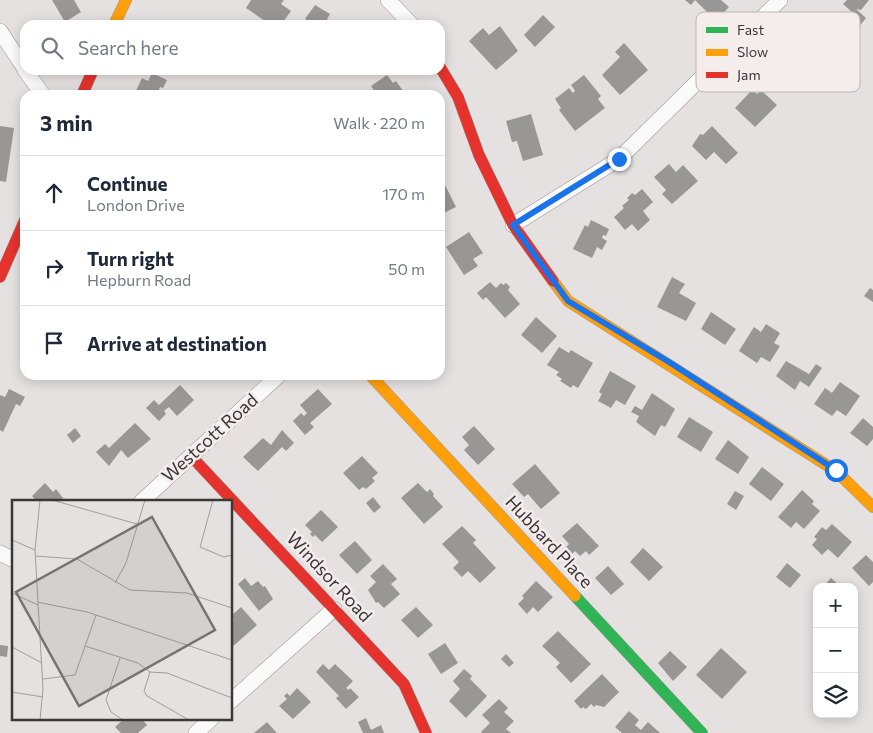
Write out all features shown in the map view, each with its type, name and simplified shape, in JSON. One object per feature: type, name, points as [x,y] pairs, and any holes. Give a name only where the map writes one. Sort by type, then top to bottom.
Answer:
[{"type":"street","points":[[116,20],[126,0]]},
{"type":"street","points":[[388,0],[407,20]]},
{"type":"street","points":[[768,12],[780,0]]},
{"type":"street","points":[[0,31],[20,62]]},
{"type":"street","points":[[29,75],[39,90]]},
{"type":"street","points":[[84,90],[92,75]]},
{"type":"street","points":[[445,75],[458,97],[479,156],[513,225],[568,301],[669,362],[836,470],[873,507]]},
{"type":"street","points":[[513,225],[619,159],[696,83]]},
{"type":"street","points":[[0,277],[20,231]]},
{"type":"street","name":"Westcott Road","points":[[143,500],[274,380]]},
{"type":"street","name":"Hubbard Place","points":[[375,380],[702,733]]},
{"type":"street","name":"Windsor Road","points":[[190,456],[231,500]]},
{"type":"street","name":"Windsor Road","points":[[232,501],[404,684],[426,733]]},
{"type":"street","points":[[0,553],[12,559]]},
{"type":"street","points":[[232,700],[334,609]]},
{"type":"street","points":[[196,733],[210,720]]},
{"type":"building","points":[[52,0],[74,0],[81,12],[68,20],[64,20]]},
{"type":"building","points":[[251,0],[284,0],[281,4],[291,11],[285,20],[264,20],[246,8]]},
{"type":"building","points":[[685,0],[695,0],[691,5]]},
{"type":"building","points":[[695,0],[721,0],[729,7],[724,12],[707,12]]},
{"type":"building","points":[[847,0],[869,0],[861,10],[856,9],[859,12],[852,12],[843,4]]},
{"type":"building","points":[[315,5],[330,14],[327,19],[328,20],[305,19]]},
{"type":"building","points":[[860,13],[866,18],[860,26]]},
{"type":"building","points":[[543,15],[555,27],[535,47],[524,35]]},
{"type":"building","points":[[500,26],[518,51],[496,70],[469,41],[483,28],[489,35]]},
{"type":"building","points":[[624,43],[648,70],[620,95],[602,75],[620,57],[615,52]]},
{"type":"building","points":[[151,75],[156,75],[167,80],[163,88],[160,87],[159,90],[136,90],[142,78],[148,81]]},
{"type":"building","points":[[387,75],[393,83],[396,81],[402,90],[374,90],[371,86]]},
{"type":"building","points":[[584,75],[601,96],[598,99],[605,108],[575,131],[559,110],[561,108],[555,99],[569,88],[573,93],[575,91],[571,85]]},
{"type":"building","points":[[750,92],[757,94],[763,92],[777,105],[755,127],[735,108]]},
{"type":"building","points":[[531,114],[543,155],[523,161],[517,141],[512,142],[506,121]]},
{"type":"building","points":[[0,126],[14,128],[6,182],[0,181]]},
{"type":"building","points":[[712,126],[738,153],[726,164],[714,152],[706,160],[692,146],[700,134],[703,135]]},
{"type":"building","points":[[669,164],[676,172],[683,165],[698,181],[672,204],[662,194],[666,190],[654,177]]},
{"type":"building","points":[[445,185],[456,207],[445,212]]},
{"type":"building","points":[[642,189],[653,202],[643,211],[650,220],[638,231],[632,224],[625,230],[614,217],[624,208],[622,206],[629,200],[627,198],[632,193],[635,195]]},
{"type":"building","points":[[591,220],[609,229],[606,236],[603,235],[602,238],[607,241],[602,250],[597,247],[592,258],[573,249],[585,225],[588,227]]},
{"type":"building","points":[[469,232],[483,253],[473,259],[478,266],[464,275],[446,247]]},
{"type":"building","points":[[672,277],[685,284],[679,293],[696,303],[686,321],[657,307]]},
{"type":"building","points":[[490,282],[496,288],[501,283],[503,285],[506,283],[510,287],[508,290],[520,304],[505,318],[486,297],[483,300],[477,293]]},
{"type":"building","points":[[870,288],[873,290],[873,302],[864,296]]},
{"type":"building","points":[[711,312],[736,329],[725,345],[701,329]]},
{"type":"building","points":[[536,317],[557,336],[542,353],[521,335]]},
{"type":"building","points":[[766,324],[780,333],[774,343],[780,346],[770,362],[761,357],[757,363],[739,351],[754,327],[761,332]]},
{"type":"building","points":[[559,347],[569,353],[571,350],[593,363],[578,388],[573,385],[571,388],[560,381],[562,379],[556,375],[559,372],[547,365]]},
{"type":"building","points":[[786,361],[809,374],[816,364],[822,368],[809,387],[800,381],[795,390],[776,376]]},
{"type":"building","points":[[610,371],[636,386],[625,405],[616,400],[611,408],[598,401],[602,394],[599,392]]},
{"type":"building","points":[[840,382],[860,396],[846,416],[837,410],[832,416],[814,404],[825,388],[832,393]]},
{"type":"building","points":[[180,385],[194,400],[177,416],[169,407],[164,411],[166,414],[159,421],[146,408],[154,400],[159,405]]},
{"type":"building","points":[[9,389],[25,397],[20,406],[16,404],[3,432],[0,430],[0,395],[5,397]]},
{"type":"building","points":[[318,389],[332,404],[310,423],[314,427],[305,435],[293,421],[301,413],[304,416],[307,413],[300,405]]},
{"type":"building","points":[[652,393],[675,409],[665,427],[661,425],[655,436],[636,422],[639,416],[631,412],[635,406],[642,410]]},
{"type":"building","points":[[689,417],[713,432],[701,452],[677,437]]},
{"type":"building","points":[[863,418],[873,427],[873,439],[867,446],[850,433]]},
{"type":"building","points":[[135,423],[151,439],[128,458],[121,450],[109,466],[96,452],[105,444],[109,448]]},
{"type":"building","points":[[474,426],[495,449],[478,465],[464,450],[469,445],[462,437]]},
{"type":"building","points":[[75,428],[81,436],[73,443],[67,435]]},
{"type":"building","points":[[282,430],[294,443],[286,451],[282,447],[258,471],[243,457],[263,438],[271,445]]},
{"type":"building","points":[[728,440],[749,457],[738,474],[715,459]]},
{"type":"building","points":[[362,456],[378,473],[372,478],[375,481],[366,489],[363,487],[359,490],[343,473]]},
{"type":"building","points":[[535,464],[560,493],[541,509],[528,494],[524,497],[512,484]]},
{"type":"building","points":[[762,467],[784,484],[771,501],[749,484]]},
{"type":"building","points":[[45,483],[53,492],[56,489],[63,498],[61,500],[35,500],[32,496]]},
{"type":"building","points":[[418,483],[427,492],[430,489],[434,494],[433,496],[443,507],[424,524],[401,498]]},
{"type":"building","points":[[802,490],[814,501],[812,504],[820,511],[804,529],[796,522],[791,528],[778,517]]},
{"type":"building","points":[[735,491],[744,496],[736,510],[727,504]]},
{"type":"building","points":[[373,497],[381,507],[374,513],[366,503]]},
{"type":"building","points":[[321,510],[338,527],[322,542],[315,535],[313,537],[310,534],[312,532],[305,525]]},
{"type":"building","points":[[577,523],[599,546],[589,555],[586,551],[580,556],[575,551],[572,554],[566,547],[569,544],[562,536]]},
{"type":"building","points":[[832,524],[852,542],[838,558],[828,549],[822,555],[812,545],[817,539],[814,537],[822,527],[826,530]]},
{"type":"building","points":[[462,526],[476,540],[473,543],[496,568],[480,583],[468,571],[462,577],[453,568],[459,562],[442,544]]},
{"type":"building","points":[[355,541],[372,560],[357,574],[339,555]]},
{"type":"building","points":[[643,548],[663,567],[649,581],[630,562]]},
{"type":"building","points":[[866,555],[873,562],[873,582],[869,586],[852,568]]},
{"type":"building","points":[[787,563],[801,575],[790,588],[776,577]]},
{"type":"building","points":[[383,564],[397,579],[391,584],[400,594],[384,608],[378,602],[376,603],[368,590],[376,582],[370,576]]},
{"type":"building","points":[[608,566],[624,584],[611,595],[595,578]]},
{"type":"building","points":[[245,578],[251,586],[258,581],[263,587],[265,586],[273,599],[259,611],[238,584]]},
{"type":"building","points":[[831,578],[837,583],[827,583]]},
{"type":"building","points":[[536,581],[553,597],[538,612],[533,607],[527,614],[518,604],[524,598],[522,596]]},
{"type":"building","points":[[241,607],[257,625],[232,647],[232,621],[234,620],[232,615]]},
{"type":"building","points":[[416,607],[433,625],[418,638],[401,620]]},
{"type":"building","points":[[558,631],[591,664],[571,683],[556,667],[560,663],[542,646]]},
{"type":"building","points":[[445,643],[458,663],[441,674],[428,654]]},
{"type":"building","points":[[0,645],[8,646],[7,657],[0,656]]},
{"type":"building","points":[[721,648],[747,672],[722,699],[696,675]]},
{"type":"building","points":[[670,651],[687,667],[673,681],[658,663]]},
{"type":"building","points":[[506,654],[514,663],[509,667],[501,659]]},
{"type":"building","points":[[323,664],[329,670],[335,664],[353,681],[346,688],[349,690],[350,688],[359,697],[346,709],[336,698],[339,696],[316,672]]},
{"type":"building","points":[[464,669],[472,676],[470,679],[487,696],[466,718],[449,701],[460,689],[453,681]]},
{"type":"building","points":[[602,674],[619,692],[604,707],[596,705],[594,707],[591,704],[586,709],[583,707],[581,709],[574,701]]},
{"type":"building","points":[[297,688],[311,702],[293,719],[279,706],[287,699],[284,696],[287,693],[290,696]]},
{"type":"building","points":[[499,699],[508,708],[504,712],[514,721],[506,729],[511,733],[482,733],[490,723],[482,715]]},
{"type":"building","points":[[629,711],[639,720],[635,725],[641,730],[648,722],[660,733],[622,733],[615,727]]},
{"type":"building","points":[[366,718],[371,730],[381,725],[384,733],[363,733],[358,722]]},
{"type":"building","points":[[123,720],[143,720],[147,725],[138,733],[121,733],[115,727]]},
{"type":"building","points":[[267,722],[277,733],[254,733]]},
{"type":"traffic: fast","points":[[575,596],[702,733]]},
{"type":"traffic: slow","points":[[116,20],[126,0]]},
{"type":"traffic: slow","points":[[553,281],[568,301],[836,471],[873,507]]},
{"type":"traffic: slow","points":[[375,380],[575,596]]},
{"type":"traffic: jam","points":[[84,90],[91,75]]},
{"type":"traffic: jam","points":[[445,75],[458,97],[479,155],[513,225],[553,281]]},
{"type":"traffic: jam","points":[[0,277],[20,231]]},
{"type":"traffic: jam","points":[[191,456],[404,684],[426,733]]},
{"type":"route","points":[[619,159],[513,225],[568,301],[669,362],[836,470]]}]
